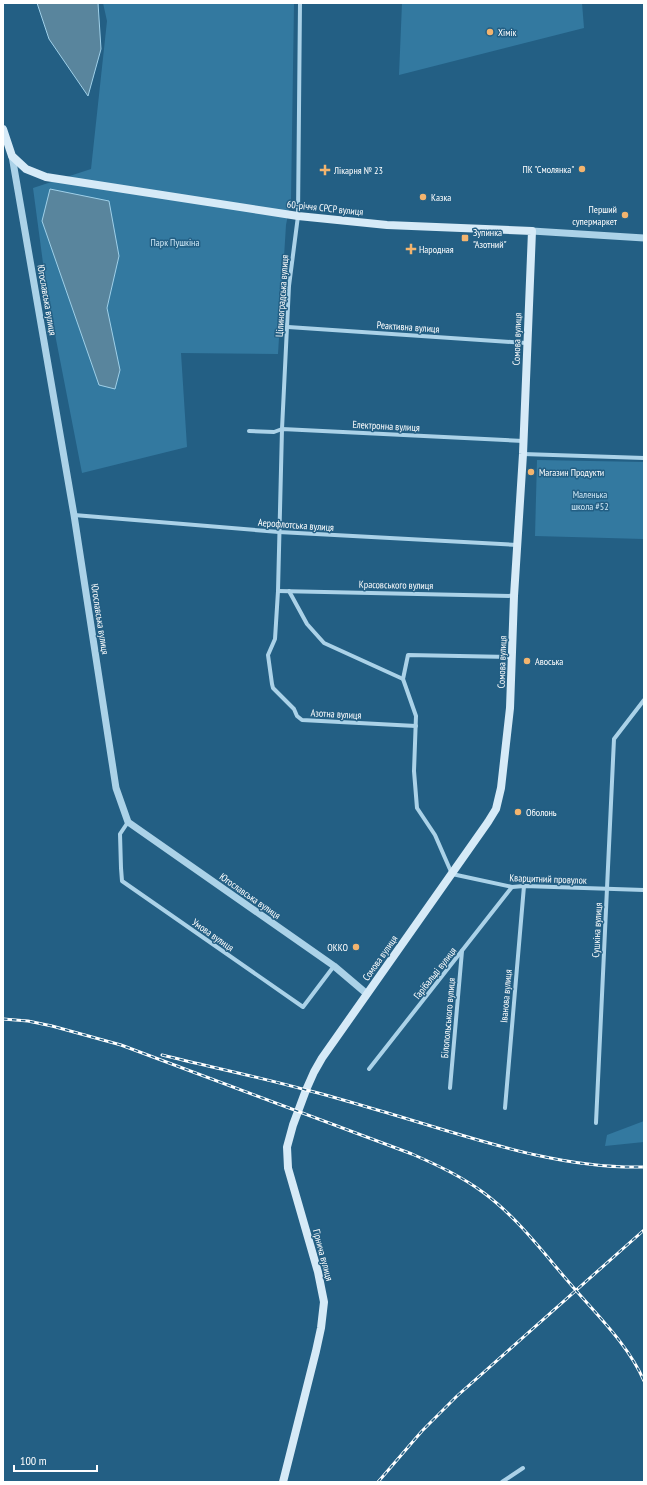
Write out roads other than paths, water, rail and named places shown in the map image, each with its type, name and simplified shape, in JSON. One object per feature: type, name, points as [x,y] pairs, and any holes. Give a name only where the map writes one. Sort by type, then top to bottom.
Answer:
[{"type":"main road","name":"Югославська вулиця","points":[[3,129],[12,156]]},
{"type":"main road","name":"60-річчя СРСР вулиця","points":[[12,156],[26,169],[46,177],[298,216],[387,225],[532,231]]},
{"type":"main road","name":"Сомова вулиця","points":[[333,1042],[452,874],[496,809],[501,788],[510,708],[514,596],[523,454],[526,343],[532,231]]},
{"type":"main road","name":"Гірнича вулиця","points":[[283,1482],[316,1351],[321,1328],[324,1302],[318,1272],[288,1168],[287,1147],[293,1125],[306,1090],[314,1072],[333,1042]]},
{"type":"street","name":"Цілиноградська вулиця","points":[[278,591],[282,429],[290,286],[298,216],[300,3]]},
{"type":"street","name":"Югославська вулиця","points":[[12,156],[74,515],[116,788],[128,822],[334,966],[367,994]]},
{"type":"street","name":"60-річчя СРСР вулиця","points":[[532,231],[644,238]]},
{"type":"street","name":"Реактивна вулиця","points":[[288,327],[526,343]]},
{"type":"street","name":"Електронна вулиця","points":[[249,431],[274,432],[282,429],[523,441]]},
{"type":"street","points":[[523,454],[644,458]]},
{"type":"street","name":"Аерофлотська вулиця","points":[[74,515],[279,532],[517,545]]},
{"type":"street","name":"Красовського вулиця","points":[[278,591],[514,596]]},
{"type":"street","name":"Азотна вулиця","points":[[278,591],[275,639],[268,655],[272,684],[273,688],[294,709],[299,718],[302,720],[416,726]]},
{"type":"street","points":[[288,591],[307,624],[324,643],[403,679]]},
{"type":"street","points":[[452,874],[435,835],[417,808],[414,771],[416,716],[403,679],[408,655],[512,657]]},
{"type":"street","name":"Сушкіна вулиця","points":[[596,1123],[614,739],[644,700]]},
{"type":"street","name":"Умова вулиця","points":[[128,822],[120,834],[120,868],[122,881],[193,931],[303,1007],[334,966]]},
{"type":"street","name":"Кварцитний провулок","points":[[452,874],[512,887],[524,886],[644,890]]},
{"type":"street","name":"Іванова вулиця","points":[[505,1108],[524,886]]},
{"type":"street","name":"Гарібальді вулиця","points":[[369,1069],[512,887]]},
{"type":"street","name":"Білопольського вулиця","points":[[450,1088],[462,951]]},
{"type":"street","points":[[502,1482],[523,1468]]},
{"type":"railway","points":[[3,1019],[28,1021],[52,1026],[121,1045],[412,1154],[458,1176],[484,1193],[496,1203],[531,1237],[622,1344],[638,1368],[644,1381]]},
{"type":"railway","points":[[162,1055],[328,1096],[516,1150],[579,1163],[644,1167]]},
{"type":"railway","points":[[378,1482],[422,1431],[457,1396],[644,1230]]},
{"type":"place","name":"Хiмік","points":[[490,32]]},
{"type":"place","name":"ПК \"Смолянка\"","points":[[582,169]]},
{"type":"place","name":"Лікарня № 23","points":[[325,170]]},
{"type":"place","name":"Казка","points":[[423,197]]},
{"type":"place","name":"Перший супермаркет","points":[[625,215]]},
{"type":"place","name":"Зупинка \"Азотний\"","points":[[465,238]]},
{"type":"place","name":"Народная","points":[[411,249]]},
{"type":"place","name":"Магазин Продукти","points":[[531,472]]},
{"type":"place","name":"Авоська","points":[[527,661]]},
{"type":"place","name":"Оболонь","points":[[518,812]]},
{"type":"place","name":"ОККО","points":[[356,947]]},
{"type":"park label","name":"Парк Пушкіна","points":[[175,242]]},
{"type":"park label","name":"Маленька школа #52","points":[[590,500]]}]
